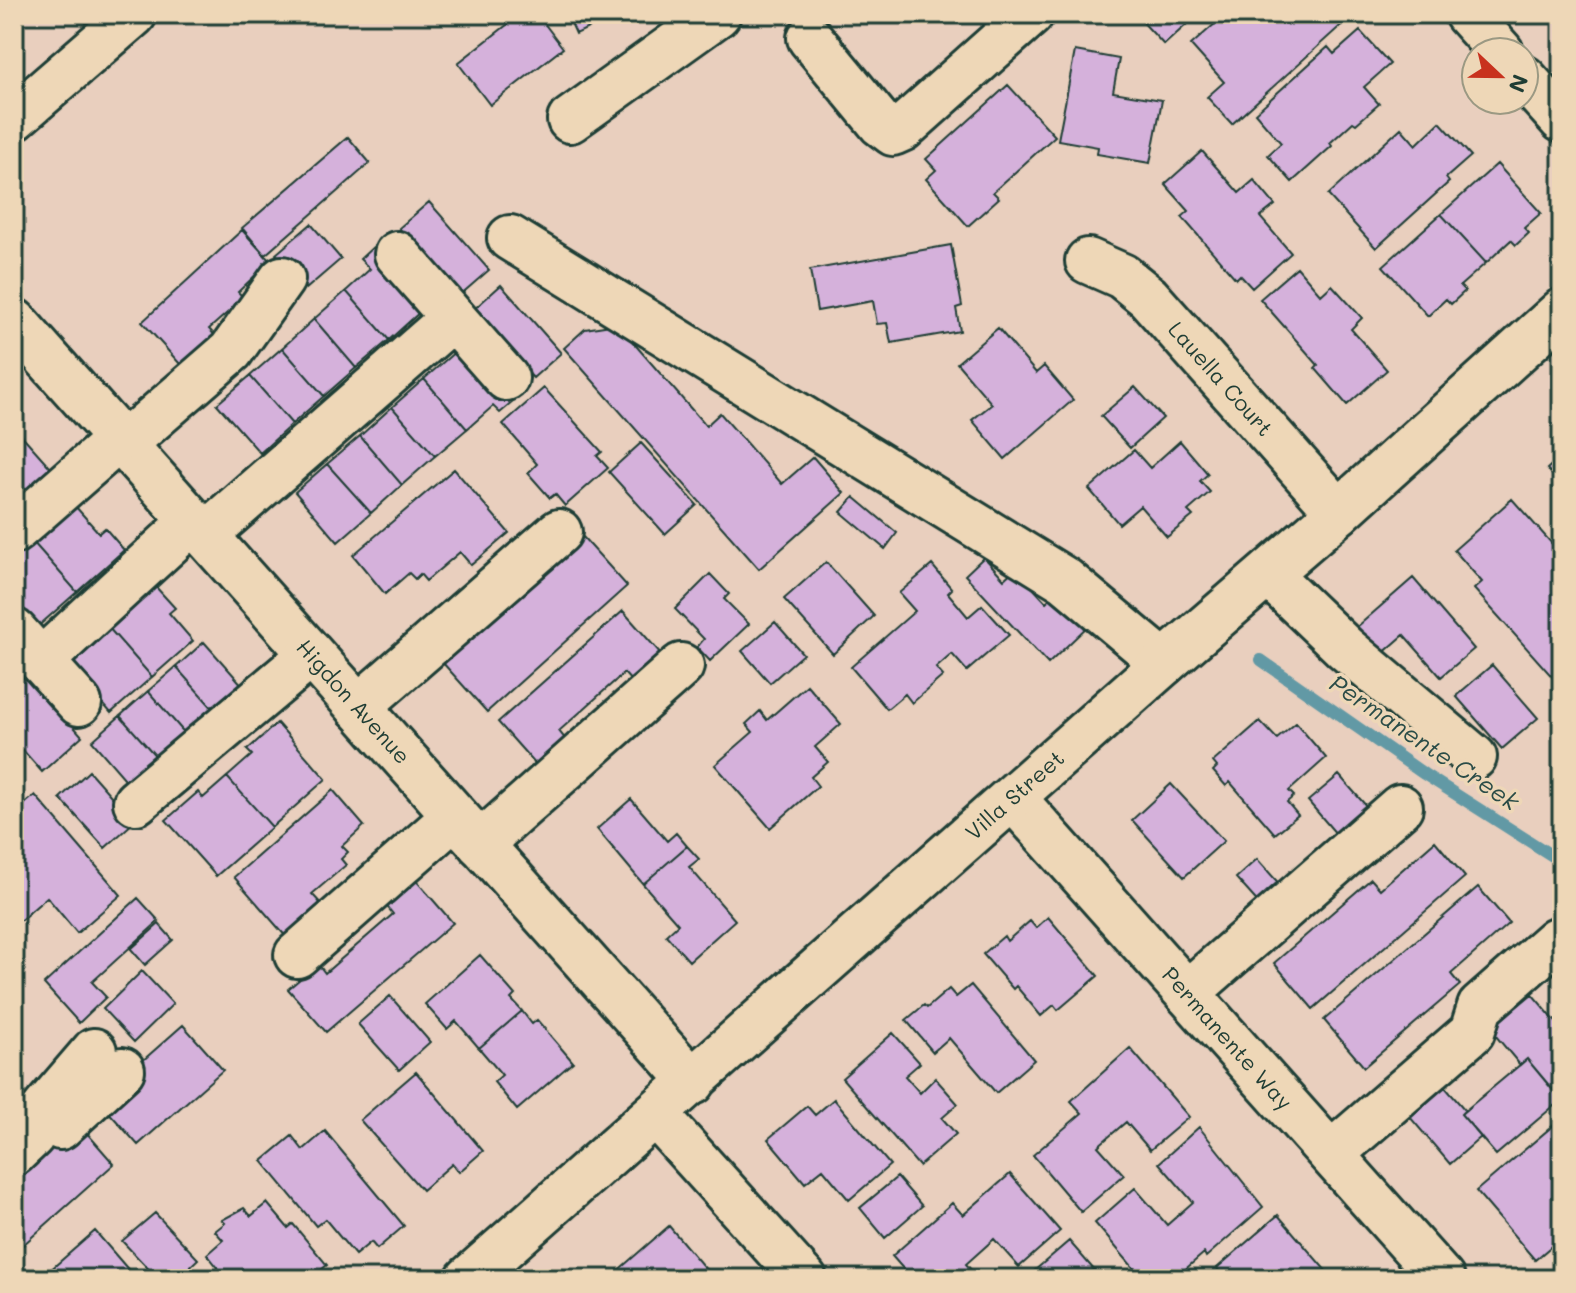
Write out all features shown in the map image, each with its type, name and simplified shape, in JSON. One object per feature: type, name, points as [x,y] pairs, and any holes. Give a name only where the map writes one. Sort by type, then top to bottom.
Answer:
[{"type":"street","points":[[14,118],[134,14]]},
{"type":"street","points":[[570,120],[718,14]]},
{"type":"street","points":[[810,38],[881,124],[893,133],[902,129],[1031,14]]},
{"type":"street","points":[[1467,14],[1487,36]]},
{"type":"street","points":[[1540,96],[1562,120]]},
{"type":"street","points":[[510,238],[1065,580],[1164,663]]},
{"type":"street","points":[[397,254],[506,378]]},
{"type":"street","name":"Lauella Court","points":[[1088,261],[1122,276],[1148,297],[1339,512]]},
{"type":"street","points":[[14,531],[231,351],[282,279]]},
{"type":"street","name":"Villa Street","points":[[468,1279],[1339,512],[1562,311]]},
{"type":"street","points":[[79,703],[27,646],[199,528],[453,318]]},
{"type":"street","name":"Higdon Avenue","points":[[14,321],[693,1082]]},
{"type":"street","points":[[157,803],[335,681],[546,528]]},
{"type":"street","points":[[1268,574],[1335,639],[1474,757]]},
{"type":"street","points":[[297,955],[681,666]]},
{"type":"street","name":"Permanente Way","points":[[1013,798],[1442,1279]]},
{"type":"street","points":[[1187,993],[1400,807]]},
{"type":"street","points":[[1331,1154],[1472,1032],[1480,1007],[1556,940]]},
{"type":"street","points":[[23,1145],[45,1108],[108,1061]]},
{"type":"street","points":[[655,1114],[804,1279]]},
{"type":"building","points":[[521,14],[537,14],[563,48],[490,105],[458,63]]},
{"type":"building","points":[[567,14],[617,14],[576,34]]},
{"type":"building","points":[[1146,14],[1198,14],[1164,45],[1140,19]]},
{"type":"building","points":[[1226,14],[1342,14],[1347,20],[1232,124],[1207,97],[1224,82],[1191,45]]},
{"type":"building","points":[[1360,31],[1390,64],[1364,87],[1379,104],[1356,124],[1353,122],[1292,182],[1268,155],[1281,143],[1255,113],[1328,47],[1334,54]]},
{"type":"building","points":[[1075,51],[1119,59],[1113,92],[1162,100],[1150,163],[1097,154],[1098,147],[1058,140]]},
{"type":"building","points":[[1008,85],[1055,136],[993,192],[999,198],[968,226],[926,179],[936,170],[926,159]]},
{"type":"building","points":[[1440,122],[1471,156],[1446,178],[1449,182],[1376,248],[1328,195],[1401,128],[1416,145]]},
{"type":"building","points":[[348,137],[370,163],[265,255],[242,228]]},
{"type":"building","points":[[1202,151],[1239,193],[1254,180],[1275,205],[1260,217],[1291,253],[1252,288],[1240,275],[1236,279],[1182,217],[1189,211],[1165,184]]},
{"type":"building","points":[[1497,164],[1541,213],[1524,228],[1529,233],[1516,245],[1511,240],[1486,263],[1441,214]]},
{"type":"building","points":[[429,202],[489,270],[459,296],[399,228]]},
{"type":"building","points":[[1441,214],[1486,263],[1460,286],[1465,291],[1451,304],[1446,299],[1428,316],[1383,266]]},
{"type":"building","points":[[311,224],[341,259],[306,289],[276,254]]},
{"type":"building","points":[[242,230],[270,261],[238,292],[244,298],[209,329],[223,344],[190,375],[142,322]]},
{"type":"building","points":[[951,245],[962,306],[956,308],[960,331],[891,343],[887,323],[877,324],[873,301],[817,311],[810,270]]},
{"type":"building","points":[[374,246],[421,311],[389,340],[346,291],[370,269],[360,259]]},
{"type":"building","points":[[1297,267],[1321,295],[1332,285],[1362,318],[1351,329],[1387,370],[1347,405],[1315,368],[1318,365],[1260,299]]},
{"type":"building","points":[[501,285],[561,353],[533,378],[473,310]]},
{"type":"building","points":[[346,291],[389,340],[356,368],[314,319]]},
{"type":"building","points":[[314,319],[356,368],[324,396],[282,348]]},
{"type":"building","points":[[617,324],[706,426],[720,413],[782,484],[813,457],[844,493],[759,569],[564,348],[585,329]]},
{"type":"building","points":[[998,328],[1036,373],[1044,366],[1073,400],[1005,459],[972,420],[992,404],[957,363]]},
{"type":"building","points":[[282,348],[324,396],[292,424],[250,376]]},
{"type":"building","points":[[457,350],[513,402],[500,413],[493,406],[467,429],[424,379]]},
{"type":"building","points":[[250,376],[292,424],[260,453],[217,404]]},
{"type":"building","points":[[424,379],[467,429],[435,456],[392,407]]},
{"type":"building","points":[[1135,387],[1163,418],[1130,448],[1101,416]]},
{"type":"building","points":[[544,388],[602,452],[597,456],[608,468],[565,506],[555,494],[550,498],[528,473],[537,464],[503,424]]},
{"type":"building","points":[[392,407],[435,456],[402,485],[360,436]]},
{"type":"building","points":[[17,430],[58,476],[26,492],[22,487],[14,494],[14,433]]},
{"type":"building","points":[[360,436],[402,485],[371,513],[327,464]]},
{"type":"building","points":[[1180,441],[1208,474],[1200,481],[1210,492],[1188,511],[1193,516],[1167,537],[1140,506],[1119,524],[1089,489],[1134,450],[1150,468]]},
{"type":"building","points":[[641,443],[697,505],[665,534],[609,472]]},
{"type":"building","points":[[1562,455],[1562,486],[1547,469]]},
{"type":"building","points":[[327,464],[371,513],[338,542],[295,492]]},
{"type":"building","points":[[454,469],[509,533],[471,565],[460,552],[426,581],[420,574],[415,579],[409,573],[385,594],[353,555]]},
{"type":"building","points":[[854,497],[897,533],[885,549],[841,512]]},
{"type":"building","points":[[1512,499],[1562,555],[1562,575],[1554,582],[1562,591],[1562,616],[1558,620],[1562,625],[1562,676],[1555,680],[1474,589],[1482,582],[1454,550]]},
{"type":"building","points":[[75,506],[99,533],[105,528],[124,550],[77,592],[33,542]]},
{"type":"building","points":[[582,536],[627,586],[487,712],[442,662]]},
{"type":"building","points":[[33,542],[77,592],[35,629],[14,605],[14,559]]},
{"type":"building","points":[[984,557],[1004,579],[1015,569],[1046,602],[1059,590],[1090,624],[1048,664],[965,575]]},
{"type":"building","points":[[826,562],[874,616],[833,654],[784,599]]},
{"type":"building","points":[[932,565],[952,589],[948,593],[968,617],[982,605],[1009,635],[967,671],[952,654],[936,668],[943,676],[912,703],[905,694],[887,709],[851,667],[915,611],[899,593]]},
{"type":"building","points":[[710,574],[729,594],[724,599],[749,624],[710,661],[697,647],[704,639],[675,609]]},
{"type":"building","points":[[1413,578],[1474,649],[1441,677],[1404,635],[1374,661],[1350,633]]},
{"type":"building","points":[[155,586],[175,608],[169,613],[193,641],[152,677],[108,627]]},
{"type":"building","points":[[623,611],[662,655],[632,682],[624,673],[559,731],[566,740],[537,766],[498,722]]},
{"type":"building","points":[[775,622],[803,654],[770,683],[742,651]]},
{"type":"building","points":[[108,627],[152,677],[111,713],[68,663]]},
{"type":"building","points":[[204,642],[244,687],[216,712],[176,667]]},
{"type":"building","points":[[14,659],[82,736],[42,772],[14,740]]},
{"type":"building","points":[[1492,665],[1538,718],[1502,749],[1456,696]]},
{"type":"building","points":[[176,667],[216,712],[188,737],[148,691]]},
{"type":"building","points":[[807,685],[841,724],[815,747],[828,762],[811,777],[818,786],[770,828],[715,765],[753,732],[746,724],[760,711],[767,720]]},
{"type":"building","points":[[148,691],[188,737],[160,761],[120,716]]},
{"type":"building","points":[[120,716],[160,761],[131,786],[92,741]]},
{"type":"building","points":[[1260,721],[1277,739],[1296,723],[1326,758],[1289,791],[1294,796],[1287,802],[1298,815],[1275,834],[1230,782],[1226,786],[1213,771],[1217,767],[1213,762]]},
{"type":"building","points":[[277,723],[326,779],[272,827],[227,777],[252,755],[247,750]]},
{"type":"building","points":[[89,771],[134,822],[105,848],[60,798]]},
{"type":"building","points":[[1339,775],[1368,808],[1337,835],[1308,801]]},
{"type":"building","points":[[227,777],[272,827],[216,876],[166,820],[198,792],[203,798]]},
{"type":"building","points":[[1171,784],[1224,841],[1184,877],[1132,820]]},
{"type":"building","points":[[333,790],[364,826],[342,846],[348,852],[341,859],[346,865],[312,894],[324,907],[288,939],[234,877]]},
{"type":"building","points":[[35,795],[121,895],[77,933],[47,897],[14,926],[14,813]]},
{"type":"building","points":[[631,799],[667,841],[676,833],[687,846],[643,884],[597,829]]},
{"type":"building","points":[[1435,841],[1465,877],[1313,1009],[1274,963],[1371,879],[1380,889]]},
{"type":"building","points":[[687,846],[699,859],[689,867],[735,920],[689,961],[666,935],[678,924],[643,884]]},
{"type":"building","points":[[1257,859],[1283,888],[1262,907],[1236,878]]},
{"type":"building","points":[[414,878],[453,923],[326,1032],[288,989],[318,964],[325,973],[393,914],[385,904]]},
{"type":"building","points":[[1478,887],[1509,923],[1451,974],[1460,985],[1364,1067],[1324,1020]]},
{"type":"building","points":[[138,898],[159,921],[92,982],[106,997],[79,1023],[44,984]]},
{"type":"building","points":[[1048,917],[1098,976],[1058,1010],[1054,1005],[1041,1016],[983,954],[1004,936],[1007,941],[1030,921],[1036,928]]},
{"type":"building","points":[[159,924],[173,940],[145,965],[131,949]]},
{"type":"building","points":[[480,955],[515,995],[511,999],[522,1011],[479,1048],[456,1021],[447,1029],[425,1004]]},
{"type":"building","points":[[142,971],[173,1004],[134,1042],[103,1009]]},
{"type":"building","points":[[971,985],[1034,1060],[996,1093],[949,1038],[933,1052],[906,1020],[924,1005],[927,1008],[949,989],[956,997]]},
{"type":"building","points":[[1532,994],[1562,1029],[1562,1083],[1553,1090],[1527,1059],[1520,1065],[1490,1029]]},
{"type":"building","points":[[390,996],[430,1042],[399,1070],[358,1024]]},
{"type":"building","points":[[522,1011],[532,1024],[537,1020],[573,1062],[517,1110],[494,1082],[502,1075],[479,1048]]},
{"type":"building","points":[[183,1025],[223,1070],[138,1145],[98,1100]]},
{"type":"building","points":[[893,1033],[920,1063],[905,1076],[920,1093],[935,1078],[958,1104],[942,1118],[956,1134],[919,1166],[842,1078]]},
{"type":"building","points":[[1130,1048],[1189,1117],[1150,1150],[1126,1122],[1098,1146],[1124,1175],[1081,1212],[1033,1155],[1082,1113],[1071,1101]]},
{"type":"building","points":[[1527,1059],[1561,1100],[1496,1155],[1461,1114]]},
{"type":"building","points":[[416,1072],[483,1151],[459,1172],[452,1164],[422,1190],[360,1120]]},
{"type":"building","points":[[1445,1087],[1465,1110],[1461,1114],[1481,1137],[1450,1164],[1409,1116]]},
{"type":"building","points":[[834,1099],[890,1165],[849,1200],[823,1169],[805,1183],[768,1139],[807,1106],[815,1115]]},
{"type":"building","points":[[1562,1118],[1562,1200],[1559,1202],[1562,1206],[1562,1237],[1535,1260],[1476,1191]]},
{"type":"building","points":[[79,1124],[114,1164],[14,1253],[14,1182]]},
{"type":"building","points":[[1199,1127],[1263,1207],[1206,1257],[1204,1253],[1174,1279],[1143,1279],[1095,1223],[1135,1188],[1167,1225],[1193,1202],[1159,1163]]},
{"type":"building","points":[[325,1131],[404,1226],[377,1249],[371,1242],[355,1255],[325,1219],[316,1226],[262,1161],[292,1136],[303,1150]]},
{"type":"building","points":[[1010,1174],[1060,1231],[1019,1267],[994,1239],[966,1264],[979,1279],[912,1279],[892,1256],[952,1203],[963,1215]]},
{"type":"building","points":[[897,1177],[922,1206],[885,1238],[860,1208]]},
{"type":"building","points":[[267,1203],[288,1228],[293,1224],[327,1265],[310,1279],[227,1279],[207,1254],[223,1240],[215,1231],[225,1223],[222,1220],[244,1208],[251,1216]]},
{"type":"building","points":[[155,1213],[198,1259],[177,1279],[158,1279],[122,1241]]},
{"type":"building","points":[[1278,1215],[1333,1279],[1210,1279],[1219,1271],[1217,1268]]},
{"type":"building","points":[[669,1226],[714,1279],[620,1279],[615,1273]]},
{"type":"building","points":[[95,1231],[132,1274],[126,1279],[40,1279]]},
{"type":"building","points":[[1069,1241],[1102,1279],[1027,1277]]},
{"type":"waterway","name":"Permanente Creek","points":[[1261,660],[1424,774],[1562,862]]}]
